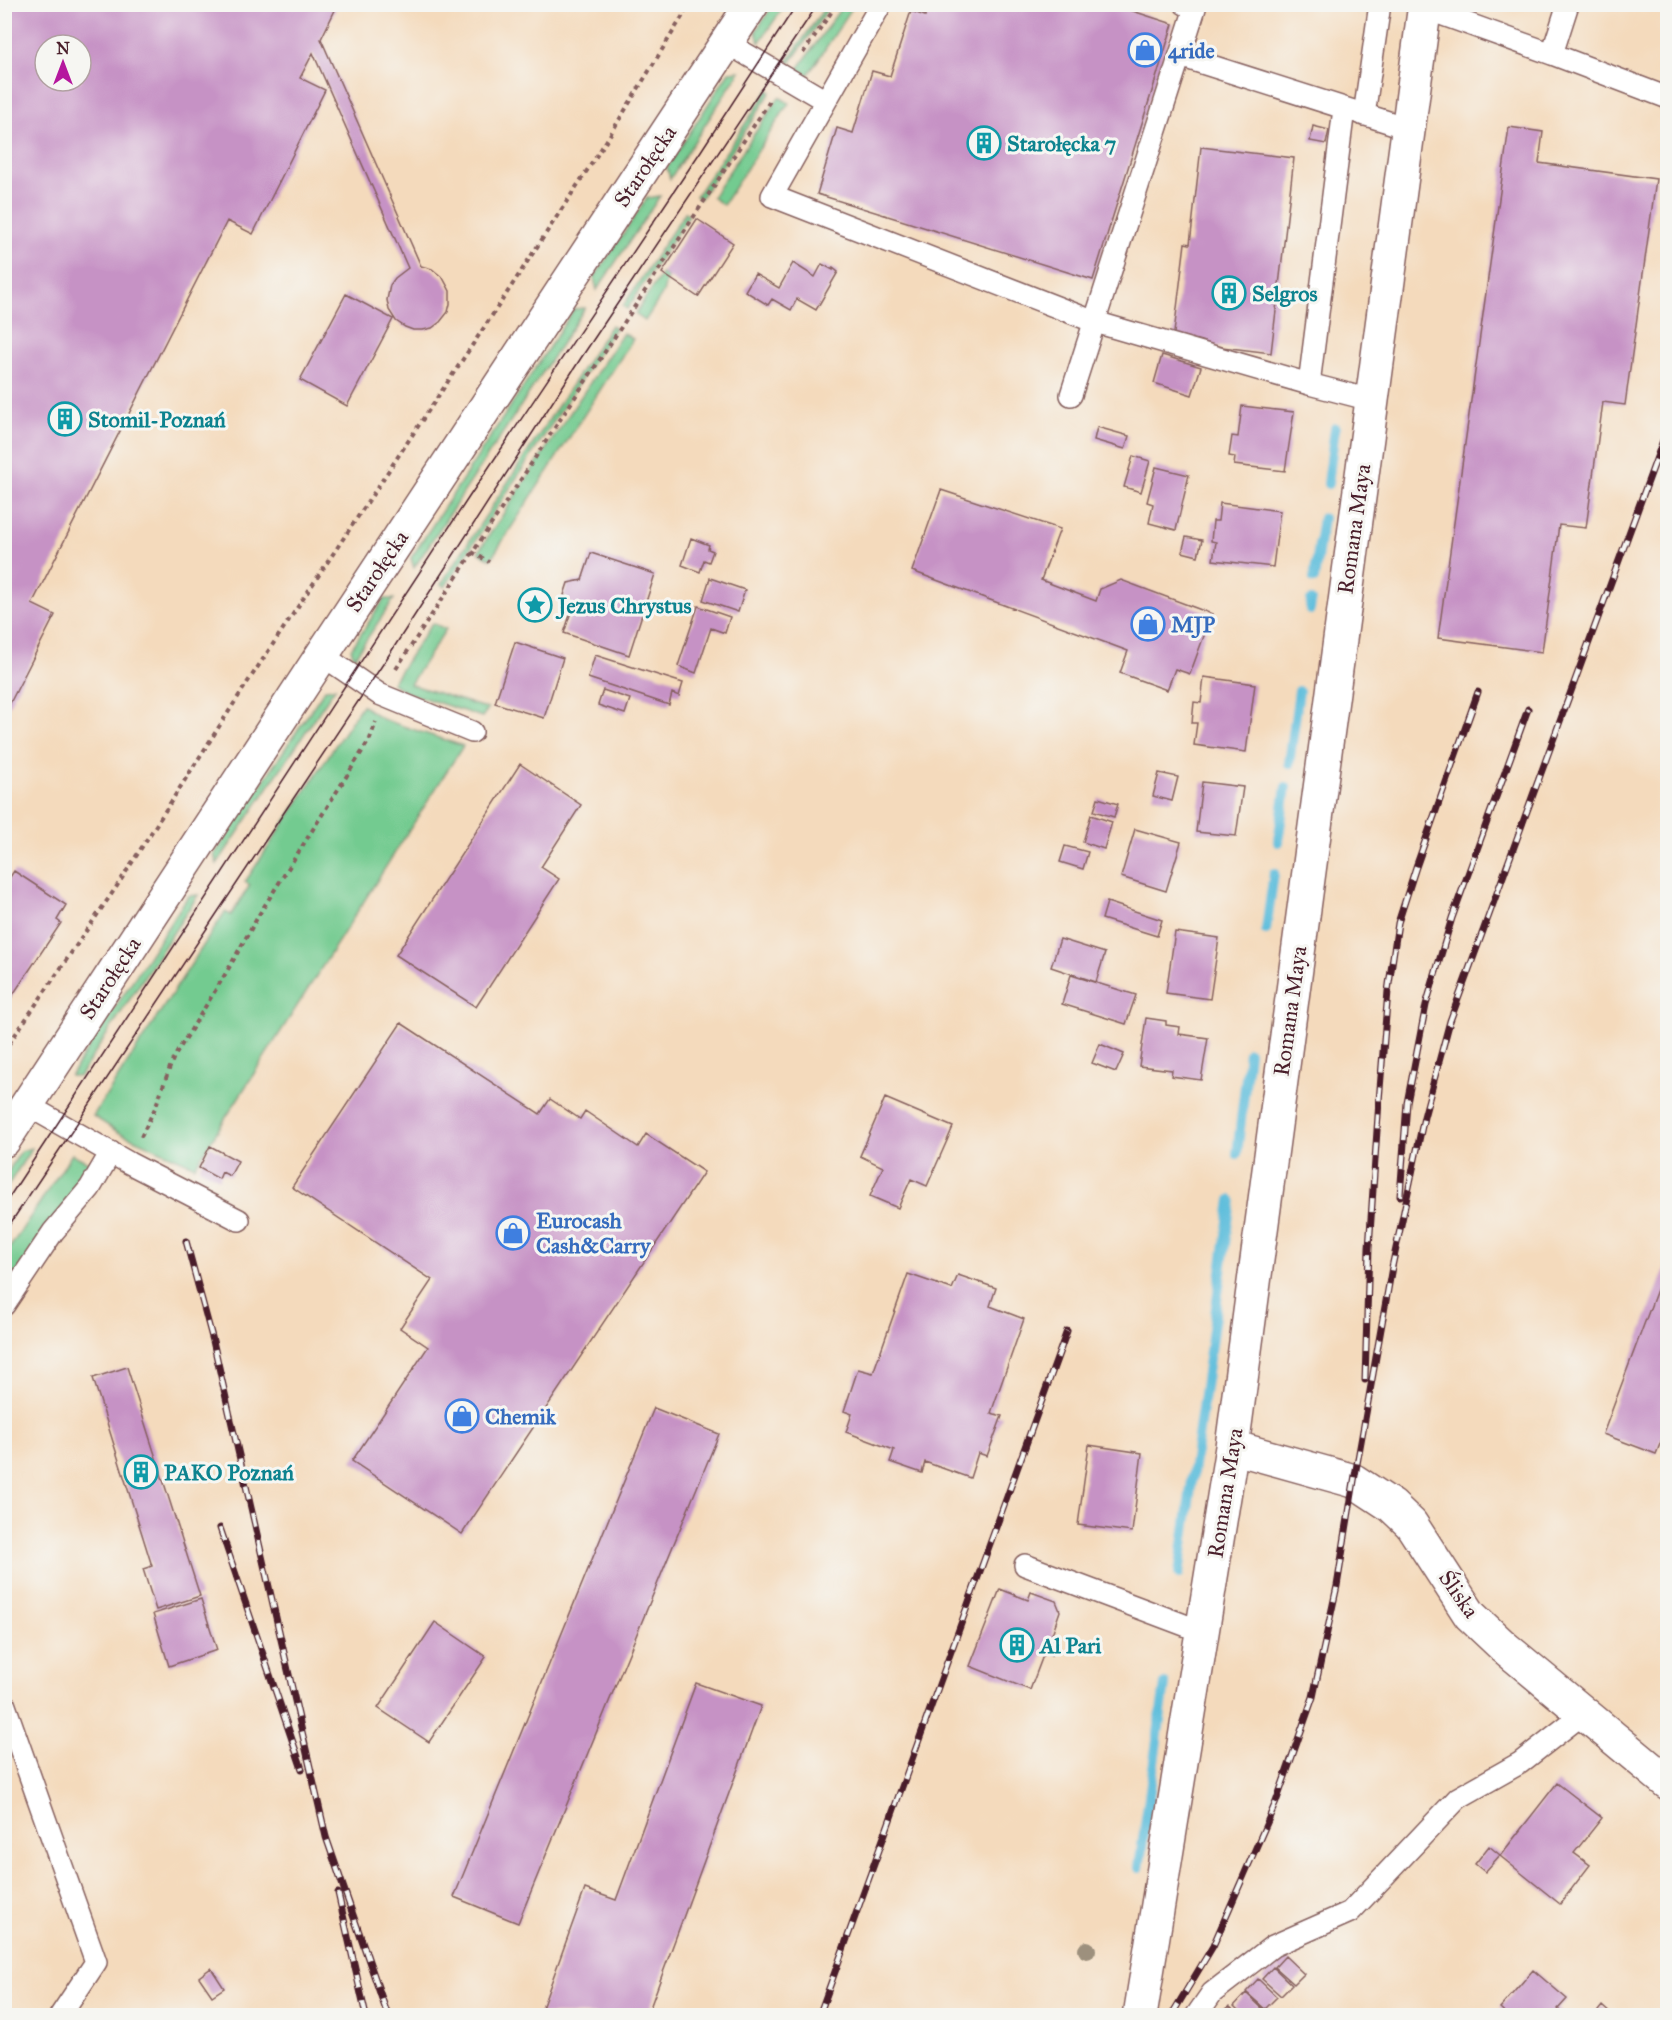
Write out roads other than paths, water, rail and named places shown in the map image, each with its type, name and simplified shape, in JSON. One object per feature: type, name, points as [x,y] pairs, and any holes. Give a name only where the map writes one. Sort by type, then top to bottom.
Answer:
[{"type":"street","name":"Romana Maya","points":[[1140,2016],[1232,1447],[1424,6]]},
{"type":"street","name":"Starołęcka","points":[[4,1140],[727,42],[744,7]]},
{"type":"street","name":"Śliska","points":[[1232,1447],[1354,1481],[1392,1506],[1411,1524],[1470,1615],[1504,1647],[1668,1783]]},
{"type":"lane","points":[[881,4],[772,196],[1095,322],[1371,400]]},
{"type":"lane","points":[[1071,395],[1195,8],[1185,4]]},
{"type":"lane","points":[[1364,115],[1380,4]]},
{"type":"lane","points":[[1552,54],[1568,4]]},
{"type":"lane","points":[[1424,6],[1668,98]]},
{"type":"lane","points":[[727,42],[826,101]]},
{"type":"lane","points":[[1180,56],[1407,128]]},
{"type":"lane","points":[[1309,384],[1344,109]]},
{"type":"lane","points":[[322,655],[379,694],[472,732]]},
{"type":"lane","points":[[27,1106],[239,1220]]},
{"type":"lane","points":[[4,1305],[53,1232],[90,1188],[120,1158]]},
{"type":"lane","points":[[1025,1565],[1203,1632]]},
{"type":"lane","points":[[4,1703],[96,1962],[60,2016]]},
{"type":"lane","points":[[1196,2016],[1212,1993],[1273,1946],[1350,1912],[1458,1798],[1520,1763],[1584,1713]]},
{"type":"waterway","points":[[1328,484],[1335,428]]},
{"type":"waterway","points":[[1314,579],[1323,518]]},
{"type":"waterway","points":[[1310,610],[1311,601]]},
{"type":"waterway","points":[[1289,764],[1299,691]]},
{"type":"waterway","points":[[1278,842],[1286,787]]},
{"type":"waterway","points":[[1266,930],[1274,873]]},
{"type":"waterway","points":[[1237,1154],[1249,1052]]},
{"type":"waterway","points":[[1179,1574],[1231,1200]]},
{"type":"waterway","points":[[1139,1868],[1165,1684]]},
{"type":"tram line","points":[[4,1205],[469,497],[797,4]]},
{"type":"tram line","points":[[4,1233],[387,658],[581,358],[818,4]]},
{"type":"railway","points":[[1171,2016],[1213,1946],[1276,1802],[1313,1697],[1337,1586],[1392,1267],[1424,1117],[1450,1021],[1668,427]]},
{"type":"railway","points":[[1365,1380],[1369,1248],[1379,1101],[1388,991],[1398,923],[1478,692]]},
{"type":"railway","points":[[1400,1196],[1407,1103],[1426,1005],[1452,918],[1528,709]]},
{"type":"railway","points":[[186,1241],[213,1341],[326,1837],[388,2016]]},
{"type":"railway","points":[[819,2016],[1067,1331]]},
{"type":"railway","points":[[220,1528],[302,1769]]},
{"type":"railway","points":[[338,1893],[366,2016]]},
{"type":"place","name":"4ride","points":[[1145,50]]},
{"type":"place","name":"Starołęcka 7","points":[[984,143]]},
{"type":"place","name":"Selgros","points":[[1229,293]]},
{"type":"place","name":"Stomil-Poznań","points":[[65,419]]},
{"type":"place","name":"Jezus Chrystus","points":[[535,605]]},
{"type":"place","name":"MJP","points":[[1148,624]]},
{"type":"place","name":"Eurocash Cash&Carry","points":[[513,1233]]},
{"type":"place","name":"Chemik","points":[[462,1416]]},
{"type":"place","name":"PAKO Poznań","points":[[141,1472]]},
{"type":"place","name":"Al Pari","points":[[1017,1645]]}]
